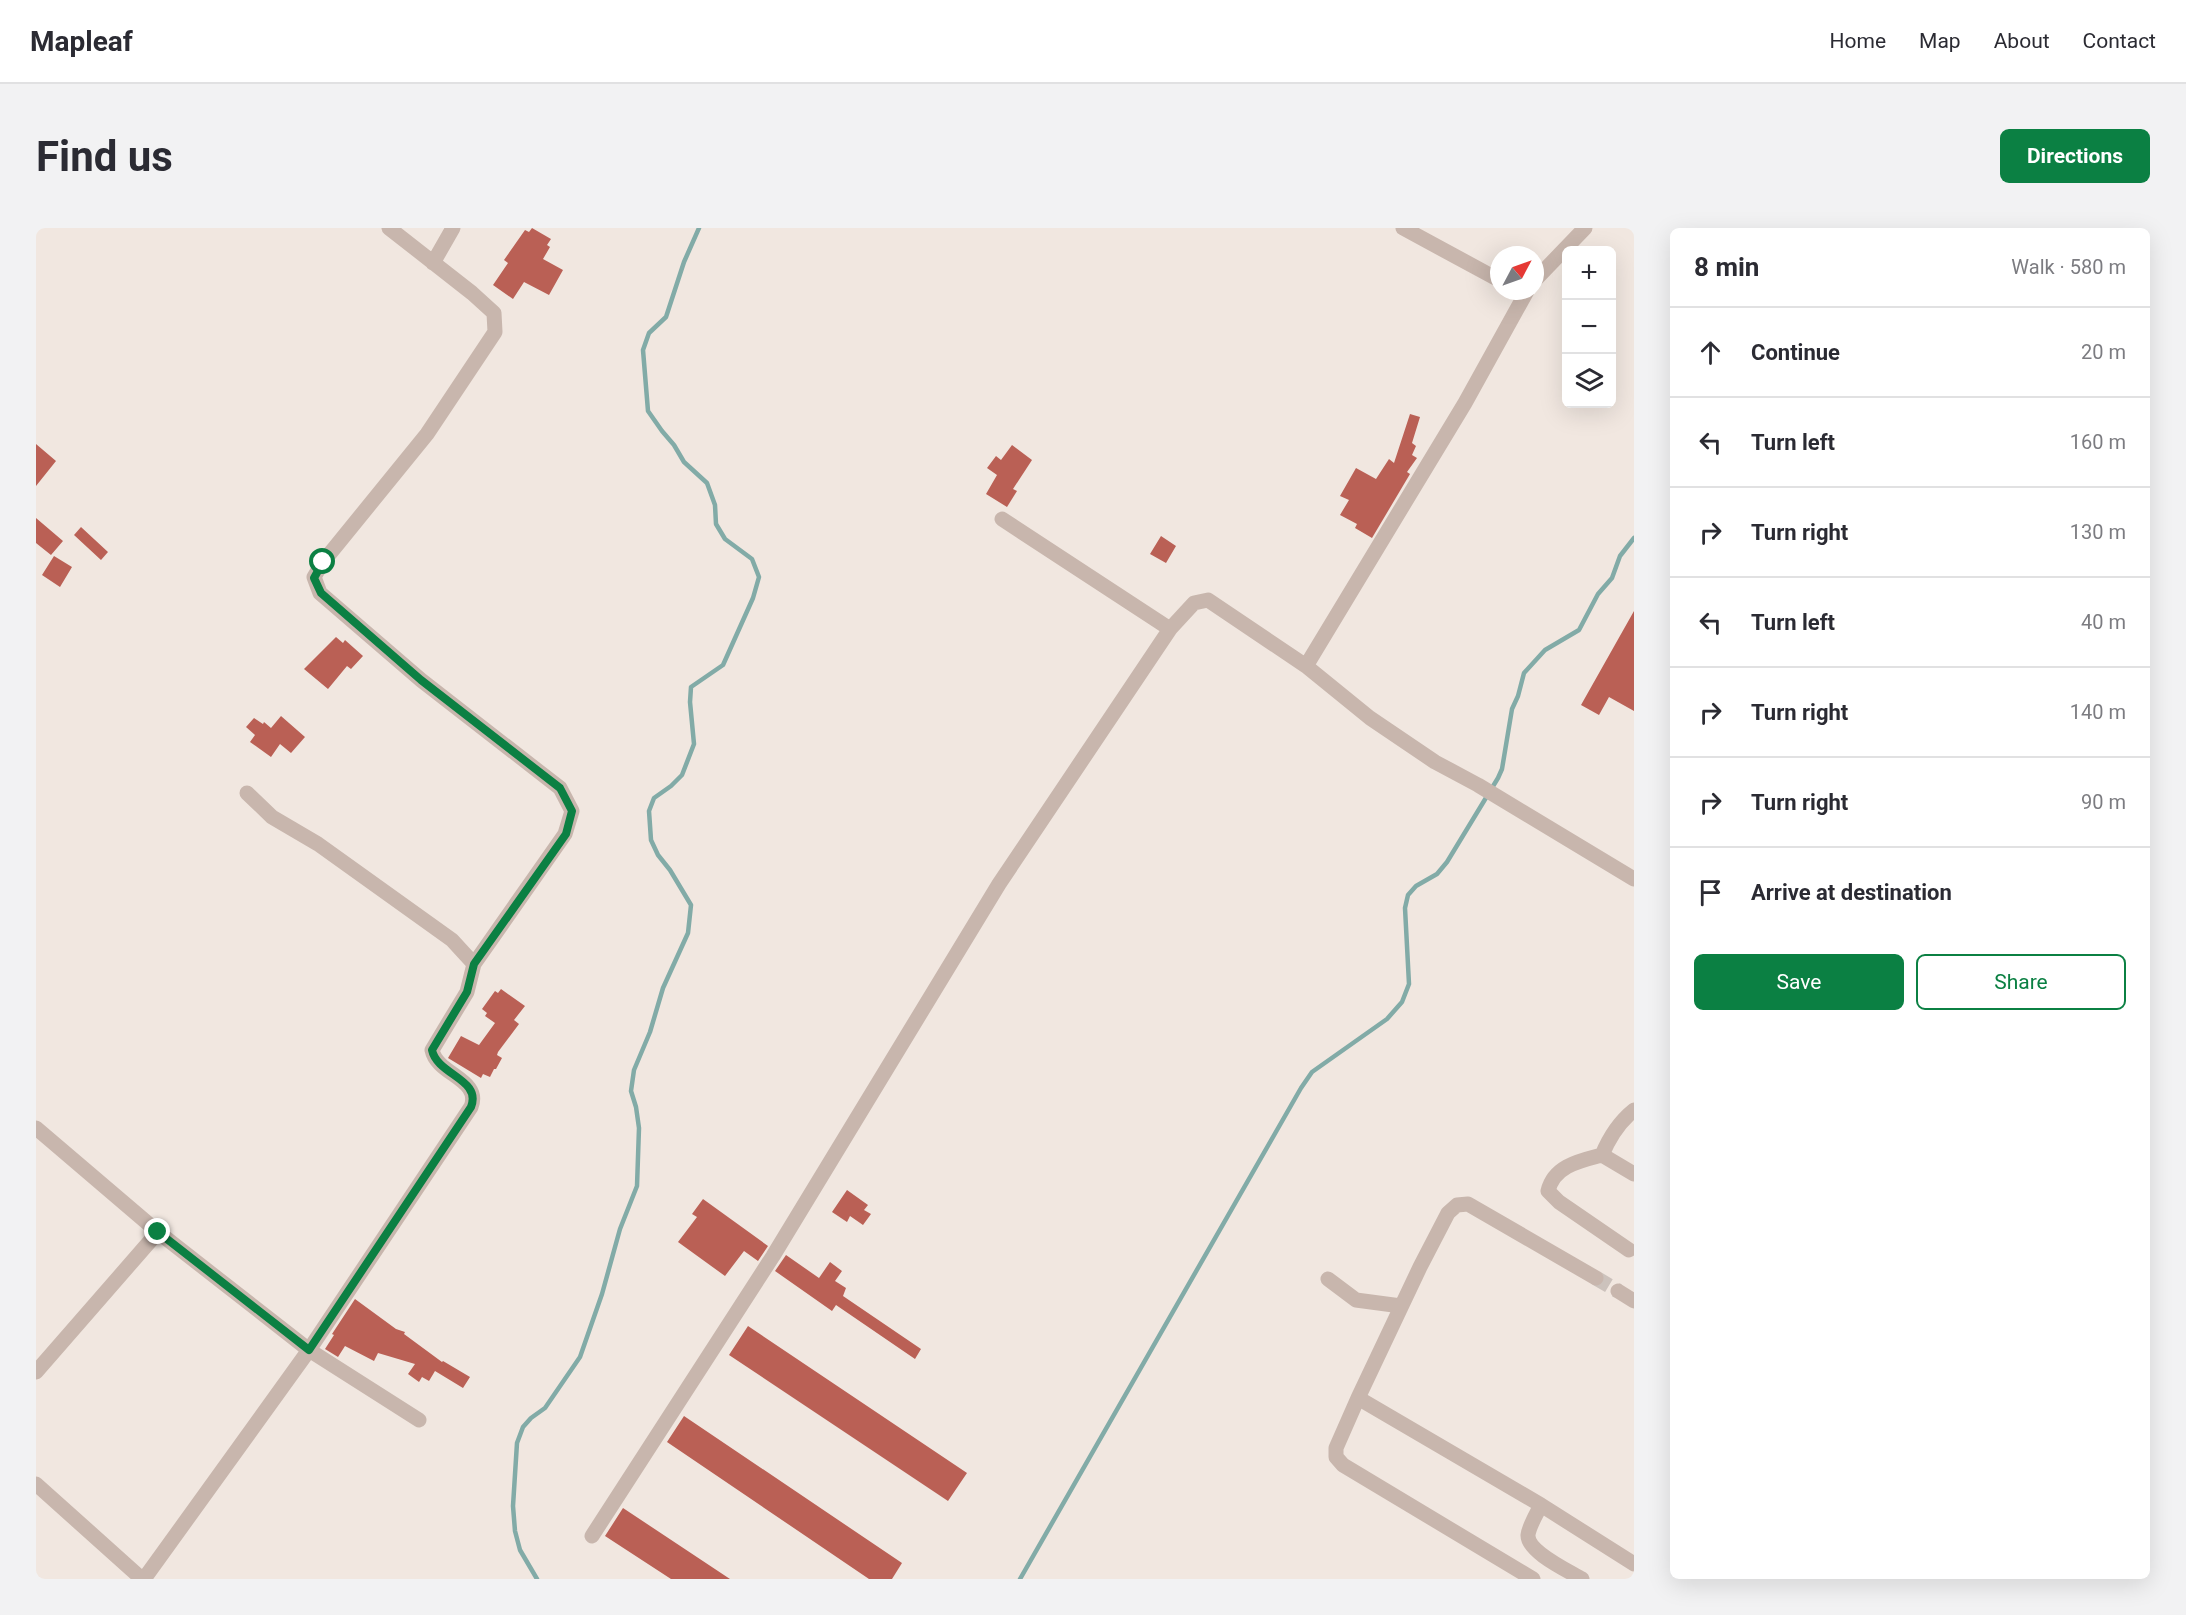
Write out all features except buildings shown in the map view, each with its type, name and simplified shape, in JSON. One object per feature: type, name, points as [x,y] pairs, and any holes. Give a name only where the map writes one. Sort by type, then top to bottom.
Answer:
[{"type":"street","points":[[36,1484],[143,1579],[309,1350],[471,1107],[474,1100],[471,1088],[436,1059],[432,1050],[467,992],[474,964],[566,834],[572,811],[560,788],[421,680],[321,593],[314,578],[323,562],[427,434],[495,332],[494,313],[389,228]]},
{"type":"street","points":[[433,263],[453,228]]},
{"type":"street","points":[[1403,228],[1490,275]]},
{"type":"street","points":[[1544,271],[1585,228]]},
{"type":"street","points":[[1306,666],[1465,403],[1519,300]]},
{"type":"street","points":[[1002,519],[1170,629]]},
{"type":"street","points":[[592,1536],[773,1256],[999,884],[1170,629],[1194,603],[1208,600],[1306,666],[1379,724],[1435,762],[1499,797],[1634,879]]},
{"type":"street","points":[[246,793],[272,817],[318,844],[452,940],[474,964]]},
{"type":"street","points":[[1602,1155],[1608,1140],[1634,1110]]},
{"type":"street","points":[[36,1128],[158,1232],[309,1350],[419,1420]]},
{"type":"street","points":[[1629,1250],[1559,1202],[1548,1191],[1550,1180],[1561,1169],[1602,1155],[1634,1174]]},
{"type":"street","points":[[1533,1579],[1343,1465],[1336,1457],[1336,1448],[1401,1306],[1448,1213],[1457,1205],[1467,1204],[1596,1278]]},
{"type":"street","points":[[36,1372],[158,1232]]},
{"type":"street","points":[[1328,1279],[1356,1300],[1401,1306]]},
{"type":"street","points":[[1618,1291],[1634,1301]]},
{"type":"street","points":[[1358,1398],[1541,1504],[1634,1564]]},
{"type":"street","points":[[1541,1504],[1528,1535],[1530,1544],[1536,1551],[1582,1579]]},
{"type":"waterway","points":[[537,1579],[520,1550],[515,1531],[513,1506],[517,1443],[523,1427],[545,1408],[580,1357],[602,1294],[620,1229],[637,1186],[639,1128],[631,1091],[634,1070],[650,1032],[663,988],[688,933],[691,905],[658,855],[651,840],[649,811],[654,798],[682,775],[694,744],[691,687],[723,665],[753,598],[759,577],[752,559],[725,539],[716,524],[715,505],[707,483],[684,462],[648,411],[643,350],[649,333],[666,317],[684,262],[699,228]]},
{"type":"waterway","points":[[1020,1579],[1301,1088],[1312,1072],[1387,1019],[1402,1002],[1409,984],[1405,908],[1408,895],[1416,886],[1437,874],[1447,862],[1498,778],[1502,769],[1512,709],[1524,673],[1545,650],[1579,630],[1598,594],[1612,578],[1620,556],[1634,538]]},
{"type":"tunnel","points":[[1596,1278],[1618,1291]]},
{"type":"route","points":[[158,1232],[309,1350],[471,1107],[474,1100],[471,1088],[446,1070],[436,1059],[432,1050],[467,992],[474,964],[566,834],[572,811],[560,788],[421,680],[321,593],[314,578],[323,562]]}]
